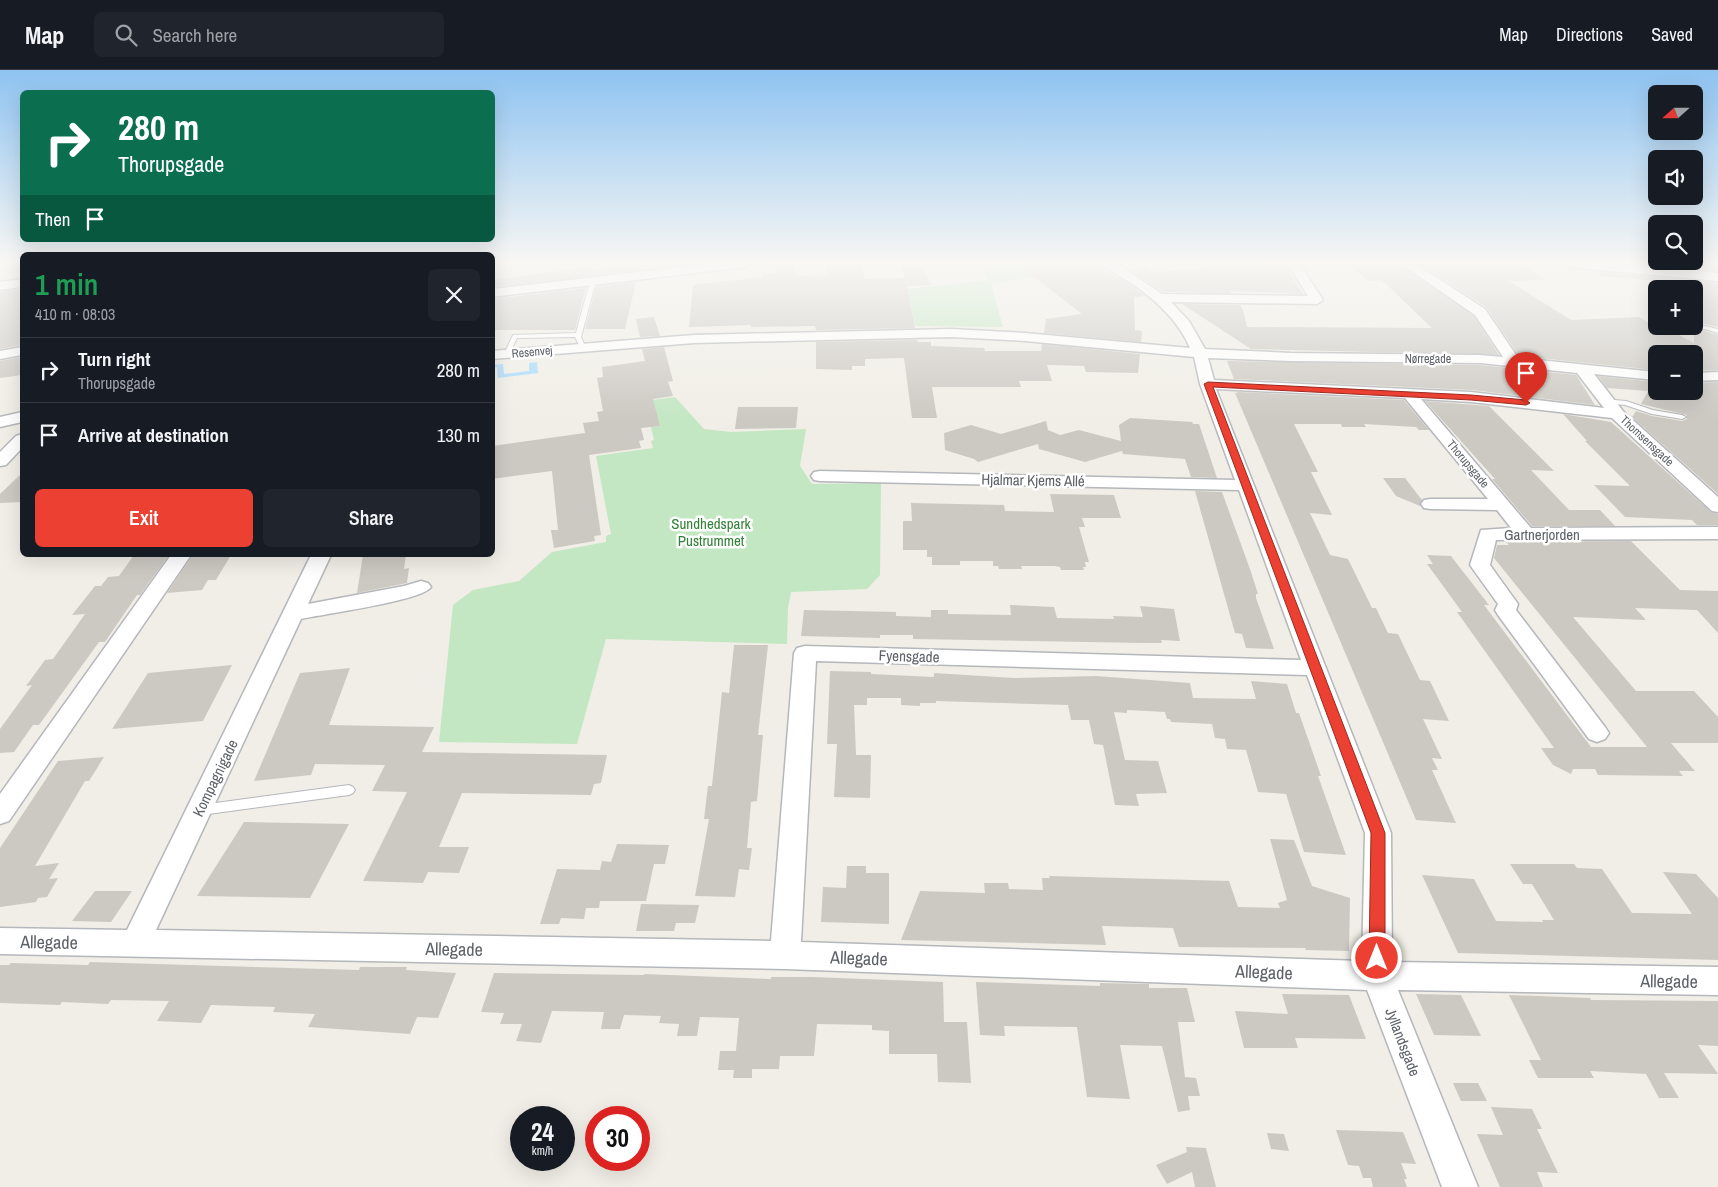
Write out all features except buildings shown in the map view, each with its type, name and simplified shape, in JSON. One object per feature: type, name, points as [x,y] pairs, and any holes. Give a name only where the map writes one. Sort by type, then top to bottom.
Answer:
[{"type":"street","name":"Jyllandsgade","points":[[1177,315],[1182,321],[1200,354],[1208,384],[1378,833],[1377,976],[1460,1187]]},
{"type":"street","points":[[1482,315],[1513,362]]},
{"type":"street","name":"Resenvej","points":[[495,355],[581,341],[951,333],[1025,337],[1200,354]]},
{"type":"street","points":[[0,355],[20,351]]},
{"type":"street","name":"Nørregade","points":[[1200,354],[1292,357],[1450,358],[1648,375]]},
{"type":"street","name":"Thomsensgade","points":[[1582,369],[1617,414],[1718,507]]},
{"type":"street","points":[[1703,377],[1718,376]]},
{"type":"street","points":[[1208,384],[1471,397],[1617,414]]},
{"type":"street","name":"Thorupsgade","points":[[1409,394],[1526,534]]},
{"type":"street","points":[[0,422],[20,417]]},
{"type":"street","points":[[0,461],[20,441]]},
{"type":"street","name":"Hjalmar Kjems Allé","points":[[820,476],[1246,485]]},
{"type":"street","name":"Gartnerjorden","points":[[1430,504],[1502,505]]},
{"type":"street","name":"Gartnerjorden","points":[[1597,733],[1504,610],[1508,604],[1480,565],[1488,534],[1718,534]]},
{"type":"street","points":[[0,814],[180,557]]},
{"type":"street","name":"Kompagnigade","points":[[135,944],[321,557]]},
{"type":"street","points":[[295,612],[409,592],[421,587]]},
{"type":"street","name":"Fyensgade","points":[[786,955],[805,653],[1315,668]]},
{"type":"street","name":"Allegade","points":[[0,941],[786,955],[1377,976],[1718,981]]},
{"type":"lane","points":[[581,341],[586,315]]},
{"type":"lane","points":[[1703,328],[1718,331]]},
{"type":"lane","points":[[1607,401],[1626,403],[1652,412],[1682,418]]},
{"type":"lane","points":[[200,810],[349,790]]},
{"type":"green space","points":[[913,315],[1000,315],[1003,327],[915,326]]},
{"type":"green space","name":"Sundhedspark Pustrummet","points":[[675,397],[704,429],[731,432],[806,429],[800,466],[812,484],[881,483],[880,575],[867,589],[791,592],[788,608],[787,644],[606,639],[577,744],[439,742],[453,605],[473,590],[519,581],[552,552],[606,542],[606,536],[611,534],[596,456],[653,448],[651,441],[654,440],[651,427],[660,426],[652,400]]},
{"type":"water","points":[[537,362],[538,373],[498,378],[495,365],[503,364],[504,374],[529,371],[529,363]]},
{"type":"route","points":[[1377,958],[1378,833],[1208,384],[1471,397],[1526,403]]}]
